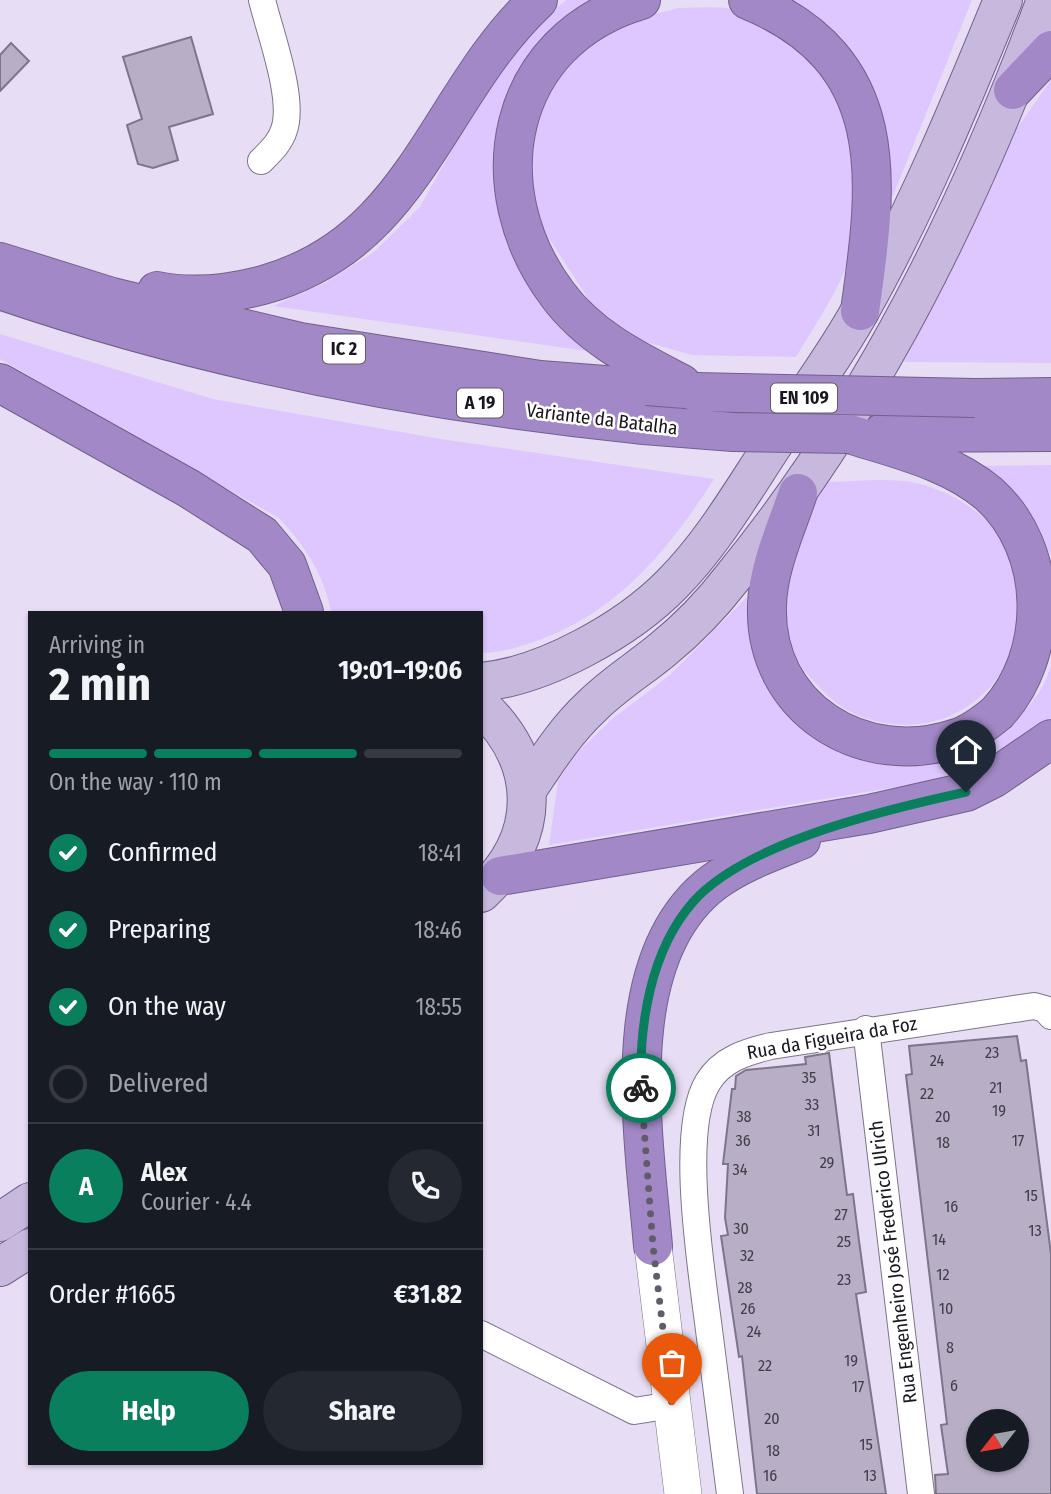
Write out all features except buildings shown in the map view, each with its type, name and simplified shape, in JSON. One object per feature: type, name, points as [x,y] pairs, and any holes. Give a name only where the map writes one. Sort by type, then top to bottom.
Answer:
[{"type":"highway","points":[[0,248],[101,279],[170,294],[214,295],[248,289],[308,268],[338,250],[388,207],[417,170],[498,44],[538,0]]},
{"type":"highway","points":[[641,0],[595,19],[571,36],[543,66],[526,97],[514,130],[512,165],[521,216],[529,240],[538,264],[559,296],[586,325],[618,350],[696,392]]},
{"type":"highway","points":[[748,0],[792,20],[816,39],[841,66],[857,98],[868,133],[874,199],[860,311]]},
{"type":"highway","points":[[1013,90],[1051,50]]},
{"type":"highway","name":"IC 2","points":[[0,262],[111,297],[300,342],[540,380],[696,392],[1051,397]]},
{"type":"highway","name":"Variante da Batalha","points":[[0,290],[132,331],[317,374],[492,405],[644,425],[733,432],[1051,432]]},
{"type":"highway","points":[[0,383],[188,488],[262,535],[287,565],[304,611]]},
{"type":"highway","points":[[798,493],[770,577],[767,606],[770,639],[780,671],[799,700],[826,726],[860,740],[890,747],[924,746],[958,738],[982,725],[1011,702],[1030,676],[1043,648],[1049,615],[1046,582],[1034,548],[1014,518],[989,493],[968,480],[926,458],[849,434]]},
{"type":"highway","points":[[491,884],[869,814],[966,792],[995,778],[1051,739]]},
{"type":"highway","points":[[653,1246],[641,1074],[646,1006],[665,951],[692,903],[713,883],[769,852],[869,814]]},
{"type":"main road","name":"EN 109","points":[[483,682],[526,671],[574,651],[627,621],[672,585],[705,546],[860,311],[930,175],[1003,0]]},
{"type":"main road","name":"EN 109","points":[[527,790],[556,747],[592,706],[665,648],[710,605],[798,493],[901,324],[969,195],[1013,90],[1046,0]]},
{"type":"main road","points":[[483,708],[502,725],[520,756],[527,790],[526,821],[516,850],[491,884]]},
{"type":"main road","points":[[0,1222],[28,1203]]},
{"type":"main road","points":[[653,1246],[683,1494]]},
{"type":"main road","points":[[0,1266],[28,1249]]},
{"type":"street","points":[[261,161],[275,148],[285,130],[288,107],[262,0]]},
{"type":"street","name":"Rua da Figueira da Foz","points":[[730,1494],[695,1212],[697,1116],[707,1083],[720,1068],[740,1053],[866,1029],[1034,1006],[1048,1012]]},
{"type":"street","name":"Rua Engenheiro José Frederico Ulrich","points":[[866,1029],[921,1494]]},
{"type":"street","points":[[483,1335],[634,1410],[672,1405]]},
{"type":"shaded area","points":[[567,0],[601,0],[497,174],[594,352],[273,306],[325,283],[374,252],[420,207],[477,105],[533,24]]},
{"type":"shaded area","points":[[787,0],[972,0],[892,198],[885,129]]},
{"type":"shaded area","points":[[712,7],[736,10],[788,37],[812,58],[830,82],[845,110],[860,171],[861,202],[857,233],[840,282],[796,357],[692,355],[632,338],[591,303],[541,226],[529,183],[539,108],[566,65],[596,37],[634,19],[679,8]]},
{"type":"shaded area","points":[[1051,80],[1051,363],[904,362],[1017,128]]},
{"type":"shaded area","points":[[0,334],[213,399],[441,439],[714,479],[660,553],[618,595],[568,628],[510,649],[483,653],[483,611],[331,611],[324,585],[312,561],[279,518],[0,359]]},
{"type":"shaded area","points":[[1051,465],[1051,555],[1028,513],[976,466]]},
{"type":"shaded area","points":[[894,480],[934,488],[952,496],[984,518],[1009,547],[1018,564],[1024,585],[1018,634],[1010,657],[998,677],[982,695],[963,709],[942,719],[918,724],[878,722],[855,714],[835,702],[799,662],[792,647],[785,614],[788,564],[795,539],[825,482]]},
{"type":"shaded area","points":[[749,595],[749,624],[758,653],[803,722],[817,737],[835,749],[864,759],[896,763],[929,760],[961,751],[992,737],[1018,718],[1038,693],[1051,665],[1051,718],[976,767],[920,783],[549,845],[558,781],[575,755],[612,719],[670,675]]},
{"type":"way so far","points":[[641,1088],[653,1246],[672,1405]]},
{"type":"route","points":[[641,1088],[643,1032],[652,981],[678,924],[692,903],[713,883],[769,852],[869,814],[966,792]]}]
